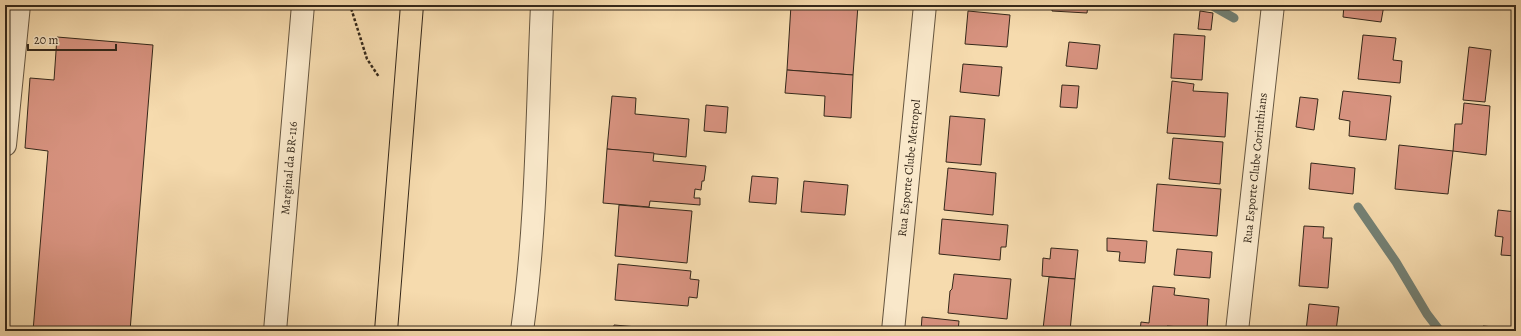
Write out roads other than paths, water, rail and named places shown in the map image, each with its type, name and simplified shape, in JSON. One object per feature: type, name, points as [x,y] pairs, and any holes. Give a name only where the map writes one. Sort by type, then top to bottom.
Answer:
[{"type":"highway","points":[[386,331],[412,5]]},
{"type":"street","points":[[5,145],[19,5]]},
{"type":"street","name":"Marginal da BR-116","points":[[275,331],[303,5]]},
{"type":"street","points":[[522,331],[528,285],[542,5]]},
{"type":"street","name":"Rua Esporte Clube Metropol","points":[[893,331],[925,5]]},
{"type":"street","name":"Rua Esporte Clube Corinthians","points":[[1238,331],[1273,5]]},
{"type":"waterway","points":[[1211,5],[1234,18]]},
{"type":"waterway","points":[[1358,207],[1396,262],[1427,314],[1440,331]]}]
